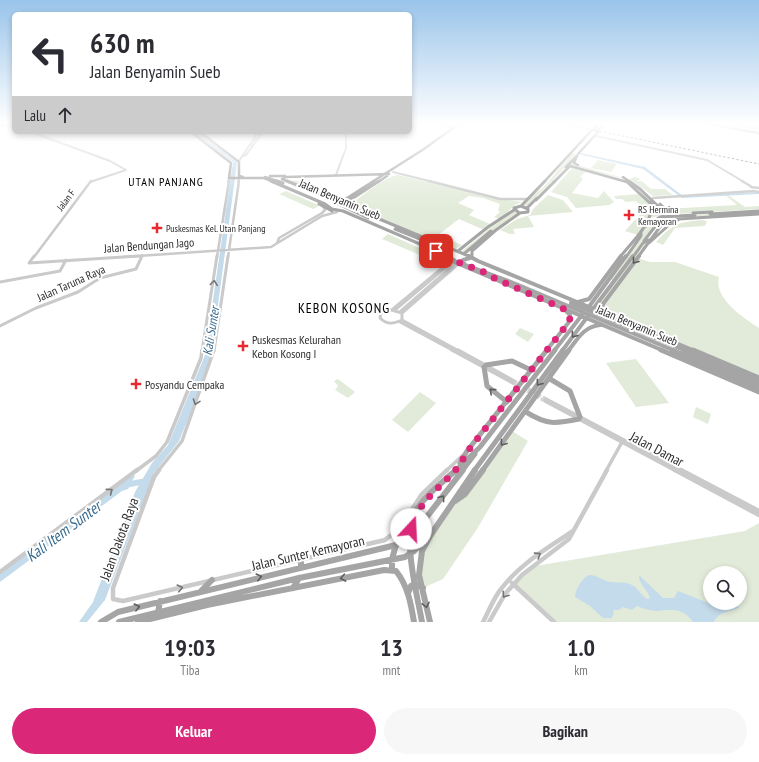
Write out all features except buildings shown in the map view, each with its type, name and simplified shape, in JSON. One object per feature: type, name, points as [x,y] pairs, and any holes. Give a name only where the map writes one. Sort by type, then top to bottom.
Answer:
[{"type":"main road","points":[[217,152],[230,162],[230,178],[258,178]]},
{"type":"main road","points":[[226,152],[239,162],[240,177],[387,174]]},
{"type":"main road","points":[[349,207],[348,203],[350,200],[421,152]]},
{"type":"main road","points":[[517,212],[516,207],[523,205],[529,198],[542,188],[574,152]]},
{"type":"main road","points":[[463,252],[473,240],[517,212],[528,212],[528,207],[546,192],[580,152]]},
{"type":"main road","points":[[576,166],[574,163],[577,155]]},
{"type":"main road","points":[[336,175],[379,176],[387,174],[406,162]]},
{"type":"main road","points":[[564,170],[570,166],[576,166],[625,178],[653,198],[665,209],[676,214]]},
{"type":"main road","points":[[576,166],[625,180],[652,203],[658,212],[665,213],[665,209]]},
{"type":"main road","name":"Jalan Benyamin Sueb","points":[[336,175],[283,177],[282,180],[417,238],[462,254],[631,323]]},
{"type":"main road","points":[[325,205],[346,199],[379,176]]},
{"type":"main road","name":"Jalan Benyamin Sueb","points":[[263,177],[275,179],[338,211],[448,257],[455,263],[494,278],[640,342]]},
{"type":"main road","name":"Jalan Benyamin Sueb","points":[[258,178],[271,181],[314,202],[325,205]]},
{"type":"main road","name":"Jalan Benyamin Sueb","points":[[258,178],[278,185],[293,188],[320,198],[343,203],[371,216],[463,252],[471,258],[498,272],[759,382]]},
{"type":"main road","points":[[271,181],[275,179]]},
{"type":"main road","points":[[278,185],[281,182]]},
{"type":"main road","points":[[288,190],[293,188],[301,188]]},
{"type":"main road","points":[[606,313],[602,308],[603,304],[664,223],[664,216],[660,208],[640,189]]},
{"type":"main road","points":[[317,195],[320,198]]},
{"type":"main road","points":[[575,301],[584,302],[589,298],[635,237],[645,227],[652,213],[652,207],[643,196]]},
{"type":"main road","points":[[308,197],[314,202]]},
{"type":"main road","points":[[346,199],[350,200]]},
{"type":"main road","points":[[523,205],[528,207]]},
{"type":"main road","points":[[338,211],[339,208],[344,207]]},
{"type":"main road","name":"Jalan Benyamin Sueb","points":[[338,211],[356,217],[455,261],[464,263],[759,387]]},
{"type":"main road","points":[[463,252],[517,212]]},
{"type":"main road","points":[[464,263],[463,260],[471,258],[472,251],[517,212]]},
{"type":"main road","points":[[714,212],[721,216]]},
{"type":"main road","points":[[645,227],[660,217],[721,216],[746,212],[759,212]]},
{"type":"main road","points":[[649,218],[676,214],[759,212]]},
{"type":"main road","points":[[643,243],[650,240],[655,240],[665,227],[676,220],[759,212]]},
{"type":"main road","points":[[430,622],[420,575],[420,561],[423,549],[433,531],[465,483],[660,220],[759,212]]},
{"type":"main road","points":[[371,216],[381,223]]},
{"type":"main road","points":[[356,217],[365,223]]},
{"type":"main road","points":[[422,622],[411,561],[411,529],[414,516],[424,502],[480,447],[609,279],[641,236],[641,232]]},
{"type":"main road","points":[[390,234],[395,234]]},
{"type":"main road","points":[[417,238],[430,240]]},
{"type":"main road","points":[[448,257],[453,255],[453,252]]},
{"type":"main road","points":[[494,268],[498,272]]},
{"type":"main road","points":[[621,279],[622,270]]},
{"type":"main road","points":[[482,271],[494,278]]},
{"type":"main road","points":[[545,292],[555,293]]},
{"type":"main road","points":[[589,298],[593,302],[603,304]]},
{"type":"main road","points":[[545,301],[553,301]]},
{"type":"main road","points":[[456,469],[467,452],[569,322],[570,315],[564,309]]},
{"type":"main road","points":[[610,319],[631,323],[759,378]]},
{"type":"main road","points":[[569,322],[576,321],[584,324],[586,330],[584,332]]},
{"type":"main road","points":[[454,501],[465,494],[584,332],[592,326],[603,326]]},
{"type":"main road","points":[[625,331],[640,342],[759,392]]},
{"type":"main road","points":[[538,372],[540,360]]},
{"type":"main road","points":[[507,402],[487,386],[485,366],[512,361],[531,370]]},
{"type":"main road","points":[[555,361],[558,368]]},
{"type":"main road","points":[[739,369],[745,376]]},
{"type":"main road","points":[[526,412],[546,424],[580,418],[570,391],[550,379]]},
{"type":"main road","points":[[732,380],[751,384]]},
{"type":"main road","name":"Jalan Sunter Kemayoran","points":[[102,622],[118,612],[301,564],[334,560],[396,545],[412,536],[480,447]]},
{"type":"main road","name":"Jalan Sunter Kemayoran","points":[[119,622],[208,602],[299,578],[405,557],[414,551],[433,531]]},
{"type":"main road","points":[[392,570],[392,559],[396,545]]},
{"type":"main road","points":[[334,560],[336,570]]},
{"type":"main road","points":[[364,566],[371,572]]},
{"type":"main road","points":[[138,622],[208,602],[292,588],[371,572],[392,570],[396,571],[400,575],[408,593],[414,622]]},
{"type":"main road","points":[[292,588],[299,578]]},
{"type":"main road","points":[[201,591],[212,580]]},
{"type":"main road","points":[[408,593],[413,585],[419,585],[423,588]]},
{"type":"main road","points":[[158,613],[160,601]]},
{"type":"street","name":"Jalan F","points":[[29,264],[91,180],[126,170],[110,161],[86,152]]},
{"type":"street","points":[[243,152],[243,156]]},
{"type":"street","points":[[239,162],[248,152]]},
{"type":"street","points":[[336,175],[345,152]]},
{"type":"street","points":[[673,152],[706,160],[752,187],[759,188]]},
{"type":"street","points":[[387,174],[403,174]]},
{"type":"street","points":[[387,174],[403,174],[500,199],[529,198]]},
{"type":"street","points":[[0,572],[156,456],[165,445],[201,358],[230,178]]},
{"type":"street","points":[[229,249],[238,179]]},
{"type":"street","points":[[752,187],[750,188],[754,191]]},
{"type":"street","points":[[653,198],[754,191],[759,192]]},
{"type":"street","points":[[518,199],[523,205]]},
{"type":"street","points":[[277,243],[279,238],[322,213],[325,210],[325,205]]},
{"type":"street","points":[[277,243],[328,214],[338,211]]},
{"type":"street","name":"Jalan Bendungan Jago","points":[[29,264],[66,260],[271,246],[277,243]]},
{"type":"street","name":"Jalan Dakota Raya","points":[[229,249],[212,360],[182,441],[174,453],[157,471],[154,477],[113,588],[112,597],[115,600],[123,601],[212,580],[301,564],[385,540],[400,528],[422,494],[467,452]]},
{"type":"street","name":"Jalan Taruna Raya","points":[[0,326],[24,313],[79,291],[102,277],[136,269],[142,255]]},
{"type":"street","points":[[395,309],[446,265],[448,257]]},
{"type":"street","points":[[0,282],[60,271],[66,260]]},
{"type":"street","points":[[455,263],[395,309],[383,311],[380,314],[381,320],[390,324],[401,321],[513,382]]},
{"type":"street","points":[[401,321],[401,312],[455,263]]},
{"type":"street","points":[[395,309],[401,312]]},
{"type":"street","name":"Jalan Damar","points":[[546,400],[759,511]]},
{"type":"street","points":[[483,622],[500,590],[564,544],[623,441]]},
{"type":"street","name":"Jalan Damar","points":[[720,492],[759,515]]},
{"type":"street","points":[[490,622],[511,582]]},
{"type":"street","points":[[511,582],[554,622]]},
{"type":"green space","points":[[572,153],[576,154],[572,159],[577,165],[627,179],[654,202],[664,215],[649,218],[645,226],[655,219],[672,216],[759,211],[759,214],[661,220],[644,240],[651,239],[637,258],[650,262],[675,262],[719,277],[718,285],[725,300],[738,313],[759,328],[759,376],[594,309],[614,281],[609,279],[641,236],[625,231],[643,211],[644,206],[635,201],[626,202],[622,199],[616,199],[614,196],[640,194],[621,178],[570,166],[564,169],[527,206],[524,205],[530,197],[543,188]]},
{"type":"green space","points":[[598,160],[617,164],[611,172],[591,168]]},
{"type":"green space","points":[[572,168],[586,171],[580,177],[583,179],[572,193],[598,198],[604,191],[614,202],[609,205],[576,208],[567,197],[551,192]]},
{"type":"green space","points":[[398,175],[495,198],[522,202],[515,205],[500,219],[494,217],[500,212],[498,210],[500,204],[483,198],[469,196],[458,203],[474,210],[469,215],[490,224],[482,229],[459,219],[438,235],[462,245],[456,249],[351,207],[351,204],[374,187],[392,176]]},
{"type":"green space","points":[[635,177],[641,179],[636,181],[642,181],[651,189],[665,189],[673,195],[653,196],[630,179]]},
{"type":"green space","points":[[285,180],[299,181],[344,198],[331,199]]},
{"type":"green space","points":[[286,191],[319,206],[313,209],[279,194]]},
{"type":"green space","points":[[548,195],[563,200],[573,212],[528,216],[534,227],[513,229],[515,234],[510,234],[500,230],[517,219],[530,215],[533,209]]},
{"type":"green space","points":[[725,195],[728,195],[745,207],[759,206],[759,209],[676,214],[665,209],[737,205]]},
{"type":"green space","points":[[515,211],[519,213],[466,253],[461,252],[490,228]]},
{"type":"green space","points":[[701,220],[707,221],[705,226],[675,228],[663,245],[656,242],[676,225]]},
{"type":"green space","points":[[388,234],[444,259],[439,263],[382,239]]},
{"type":"green space","points":[[520,328],[534,334],[528,342],[515,334]]},
{"type":"green space","points":[[636,359],[669,403],[636,407],[606,363]]},
{"type":"green space","points":[[338,379],[355,392],[348,398],[335,390],[338,386],[334,381]]},
{"type":"green space","points":[[420,392],[436,403],[408,432],[392,420]]},
{"type":"green space","points":[[696,407],[711,414],[708,424],[693,417]]},
{"type":"green space","points":[[512,431],[528,441],[477,529],[443,579],[423,588],[420,575],[423,549],[454,501],[465,494]]},
{"type":"green space","points":[[759,523],[759,622],[554,622],[513,584],[529,567],[745,531]]},
{"type":"water","name":"Kali Sunter","points":[[220,152],[223,152],[237,163],[211,357],[199,393],[179,441],[154,473],[105,600],[87,622],[79,622],[93,602],[135,492],[152,463],[168,445],[205,355],[233,162]]},
{"type":"water","name":"Kali Item Sunter","points":[[133,475],[135,476],[128,489],[122,491],[0,582],[0,574]]},
{"type":"water","points":[[589,575],[610,582],[631,584],[647,599],[650,598],[640,581],[639,575],[663,598],[674,598],[678,591],[703,601],[703,610],[733,610],[719,615],[714,622],[693,622],[685,614],[676,610],[654,611],[637,606],[632,610],[623,607],[619,610],[614,610],[611,618],[603,618],[590,606],[575,597],[579,584]]},
{"type":"waterway","points":[[582,154],[644,168],[682,197],[759,193]]},
{"type":"waterway","points":[[125,485],[146,481]]},
{"type":"tunnel","points":[[514,381],[546,399]]},
{"type":"tunnel","points":[[513,383],[531,393]]},
{"type":"tunnel","points":[[536,396],[545,401]]},
{"type":"railway","points":[[701,152],[759,164]]},
{"type":"place","name":"RS Hermina Kemayoran","points":[[629,215]]},
{"type":"place","name":"Puskesmas Kel. Utan Panjang","points":[[157,228]]},
{"type":"place","name":"Puskesmas Kelurahan Kebon Kosong I","points":[[243,346]]},
{"type":"place","name":"Posyandu Cempaka","points":[[136,384]]},
{"type":"district","name":"UTAN PANJANG","points":[[166,181]]},
{"type":"district","name":"KEBON KOSONG","points":[[344,308]]},
{"type":"route","points":[[411,529],[414,516],[424,502],[458,467],[467,452],[482,435],[569,322],[570,318],[570,315],[564,309],[494,278],[482,271],[455,261],[449,256],[436,251]]}]
